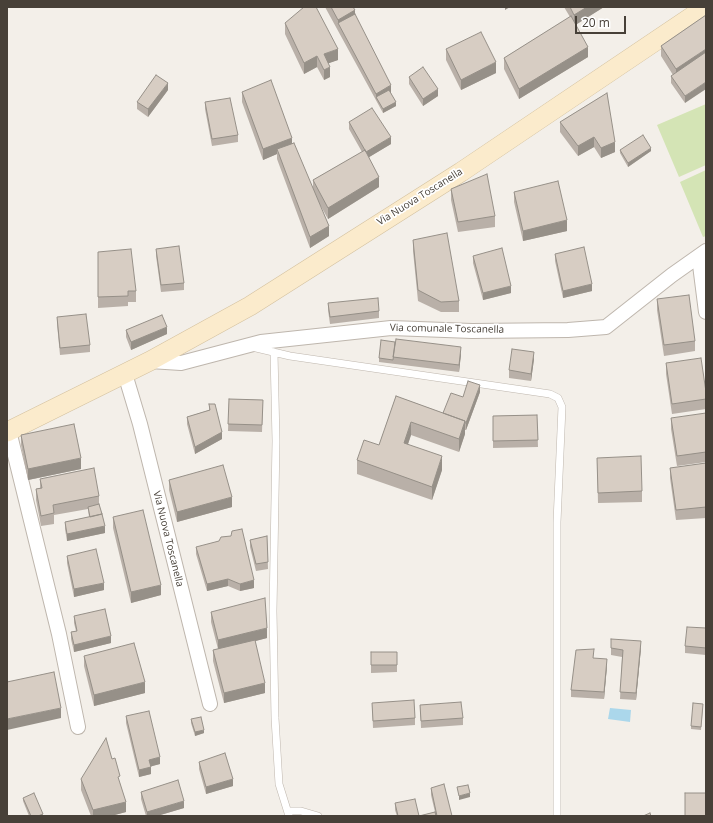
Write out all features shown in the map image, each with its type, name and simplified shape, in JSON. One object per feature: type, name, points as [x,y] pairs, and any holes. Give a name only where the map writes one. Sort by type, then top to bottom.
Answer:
[{"type":"main road","name":"Via Nuova Toscanella","points":[[8,432],[150,362],[250,306],[461,172],[706,7]]},
{"type":"street","name":"Via comunale Toscanella","points":[[150,362],[181,363],[261,342],[391,328],[472,331],[568,330],[606,327],[672,275],[702,254]]},
{"type":"street","name":"Via comunale Toscanella","points":[[702,254],[706,312]]},
{"type":"street","name":"Via Nuova Toscanella","points":[[125,374],[140,424],[210,704]]},
{"type":"street","points":[[8,432],[53,611],[78,727]]},
{"type":"lane","points":[[247,346],[274,352],[550,394],[558,398],[562,407],[557,522],[557,816]]},
{"type":"lane","points":[[274,352],[276,441],[273,611],[275,718],[279,784],[289,814],[301,810],[318,816]]},
{"type":"green space","points":[[706,104],[706,165],[679,177],[657,125]]},
{"type":"green space","points":[[706,170],[706,236],[703,237],[680,182]]},
{"type":"water","points":[[610,708],[631,710],[630,722],[608,719]]},
{"type":"building","points":[[304,7],[316,7],[338,49],[324,54],[330,67],[324,70],[317,56],[304,63],[285,23]]},
{"type":"building","points":[[331,7],[353,7],[355,10],[338,20]]},
{"type":"building","points":[[570,7],[587,7],[574,15]]},
{"type":"building","points":[[355,14],[391,85],[376,94],[338,23]]},
{"type":"building","points":[[706,15],[706,49],[676,69],[661,46]]},
{"type":"building","points":[[571,16],[588,47],[519,89],[504,58]]},
{"type":"building","points":[[481,32],[496,62],[461,80],[446,49]]},
{"type":"building","points":[[706,52],[706,82],[685,96],[671,76]]},
{"type":"building","points":[[423,67],[438,89],[423,99],[409,77]]},
{"type":"building","points":[[156,75],[168,83],[148,109],[137,102]]},
{"type":"building","points":[[271,80],[292,138],[263,149],[242,92]]},
{"type":"building","points":[[389,90],[396,102],[383,109],[376,97]]},
{"type":"building","points":[[607,93],[615,142],[601,148],[594,137],[578,146],[560,122]]},
{"type":"building","points":[[230,98],[238,135],[212,139],[205,102]]},
{"type":"building","points":[[372,108],[391,137],[366,152],[349,122]]},
{"type":"building","points":[[643,135],[651,148],[628,163],[620,150]]},
{"type":"building","points":[[294,143],[329,226],[310,237],[277,149]]},
{"type":"building","points":[[365,150],[379,177],[328,208],[313,180]]},
{"type":"building","points":[[487,174],[495,216],[458,222],[451,189]]},
{"type":"building","points":[[558,181],[567,220],[523,231],[514,192]]},
{"type":"building","points":[[447,233],[459,301],[441,302],[418,290],[413,240]]},
{"type":"building","points":[[179,246],[184,283],[161,285],[156,249]]},
{"type":"building","points":[[584,247],[592,284],[563,291],[555,254]]},
{"type":"building","points":[[502,248],[511,286],[483,293],[473,256]]},
{"type":"building","points":[[131,249],[136,291],[128,291],[128,296],[98,297],[98,252]]},
{"type":"building","points":[[689,295],[695,341],[664,345],[657,299]]},
{"type":"building","points":[[378,298],[379,311],[330,317],[328,303]]},
{"type":"building","points":[[86,314],[90,345],[60,348],[57,317]]},
{"type":"building","points":[[162,315],[167,327],[131,342],[126,330]]},
{"type":"building","points":[[396,339],[461,347],[459,365],[393,357]]},
{"type":"building","points":[[381,340],[395,342],[393,360],[379,358]]},
{"type":"building","points":[[512,349],[534,352],[531,374],[509,370]]},
{"type":"building","points":[[701,358],[706,399],[672,404],[666,363]]},
{"type":"building","points":[[468,381],[480,385],[465,423],[465,421],[443,413],[451,393],[463,397]]},
{"type":"building","points":[[396,396],[465,421],[459,439],[411,422],[404,443],[442,456],[432,487],[357,460],[364,440],[379,445]]},
{"type":"building","points":[[229,399],[263,400],[262,425],[228,424]]},
{"type":"building","points":[[209,404],[215,404],[222,432],[195,447],[187,417],[210,410]]},
{"type":"building","points":[[706,413],[706,452],[677,456],[671,418]]},
{"type":"building","points":[[537,415],[538,440],[493,441],[493,416]]},
{"type":"building","points":[[74,424],[81,458],[28,469],[21,435]]},
{"type":"building","points":[[641,456],[642,491],[598,493],[597,458]]},
{"type":"building","points":[[706,463],[706,507],[676,510],[670,468]]},
{"type":"building","points":[[223,465],[232,497],[177,512],[169,480]]},
{"type":"building","points":[[94,468],[99,496],[53,505],[54,513],[41,516],[36,489],[42,488],[40,479]]},
{"type":"building","points":[[99,504],[102,514],[90,517],[88,507]]},
{"type":"building","points":[[143,510],[161,585],[131,592],[113,517]]},
{"type":"building","points":[[102,514],[105,526],[67,534],[65,522]]},
{"type":"building","points":[[242,529],[254,580],[240,584],[228,579],[207,584],[196,547],[219,541],[221,537],[231,536],[232,531]]},
{"type":"building","points":[[267,536],[268,562],[256,564],[250,540]]},
{"type":"building","points":[[96,549],[104,583],[74,589],[67,556]]},
{"type":"building","points":[[265,598],[267,628],[218,640],[211,612]]},
{"type":"building","points":[[105,609],[111,636],[74,645],[71,632],[77,631],[74,616]]},
{"type":"building","points":[[687,627],[706,628],[706,648],[685,646]]},
{"type":"building","points":[[611,639],[641,641],[636,693],[620,692],[623,650],[611,648]]},
{"type":"building","points":[[255,640],[265,683],[224,693],[213,650]]},
{"type":"building","points":[[134,643],[145,682],[94,695],[84,656]]},
{"type":"building","points":[[594,649],[593,658],[607,659],[604,692],[571,690],[576,650]]},
{"type":"building","points":[[371,652],[397,652],[397,665],[371,665]]},
{"type":"building","points":[[54,672],[61,708],[7,719],[7,682]]},
{"type":"building","points":[[414,700],[415,718],[373,721],[372,703]]},
{"type":"building","points":[[461,702],[463,718],[421,721],[420,705]]},
{"type":"building","points":[[693,703],[703,704],[701,727],[691,726]]},
{"type":"building","points":[[149,711],[160,757],[149,760],[151,767],[139,770],[126,716]]},
{"type":"building","points":[[201,717],[204,730],[195,732],[191,719]]},
{"type":"building","points":[[106,738],[112,759],[115,758],[120,776],[118,777],[126,802],[93,810],[81,779]]},
{"type":"building","points":[[225,753],[233,779],[206,787],[199,762]]},
{"type":"building","points":[[178,780],[184,801],[147,812],[141,792]]},
{"type":"building","points":[[444,784],[452,816],[437,816],[431,788]]},
{"type":"building","points":[[468,785],[470,793],[459,796],[457,787]]},
{"type":"building","points":[[34,793],[43,814],[38,816],[31,816],[23,798]]},
{"type":"building","points":[[685,793],[706,793],[706,816],[685,816]]},
{"type":"building","points":[[415,799],[419,816],[398,816],[395,803]]},
{"type":"building","points":[[435,812],[436,816],[419,816]]},
{"type":"building","points":[[650,813],[651,816],[643,816]]}]
